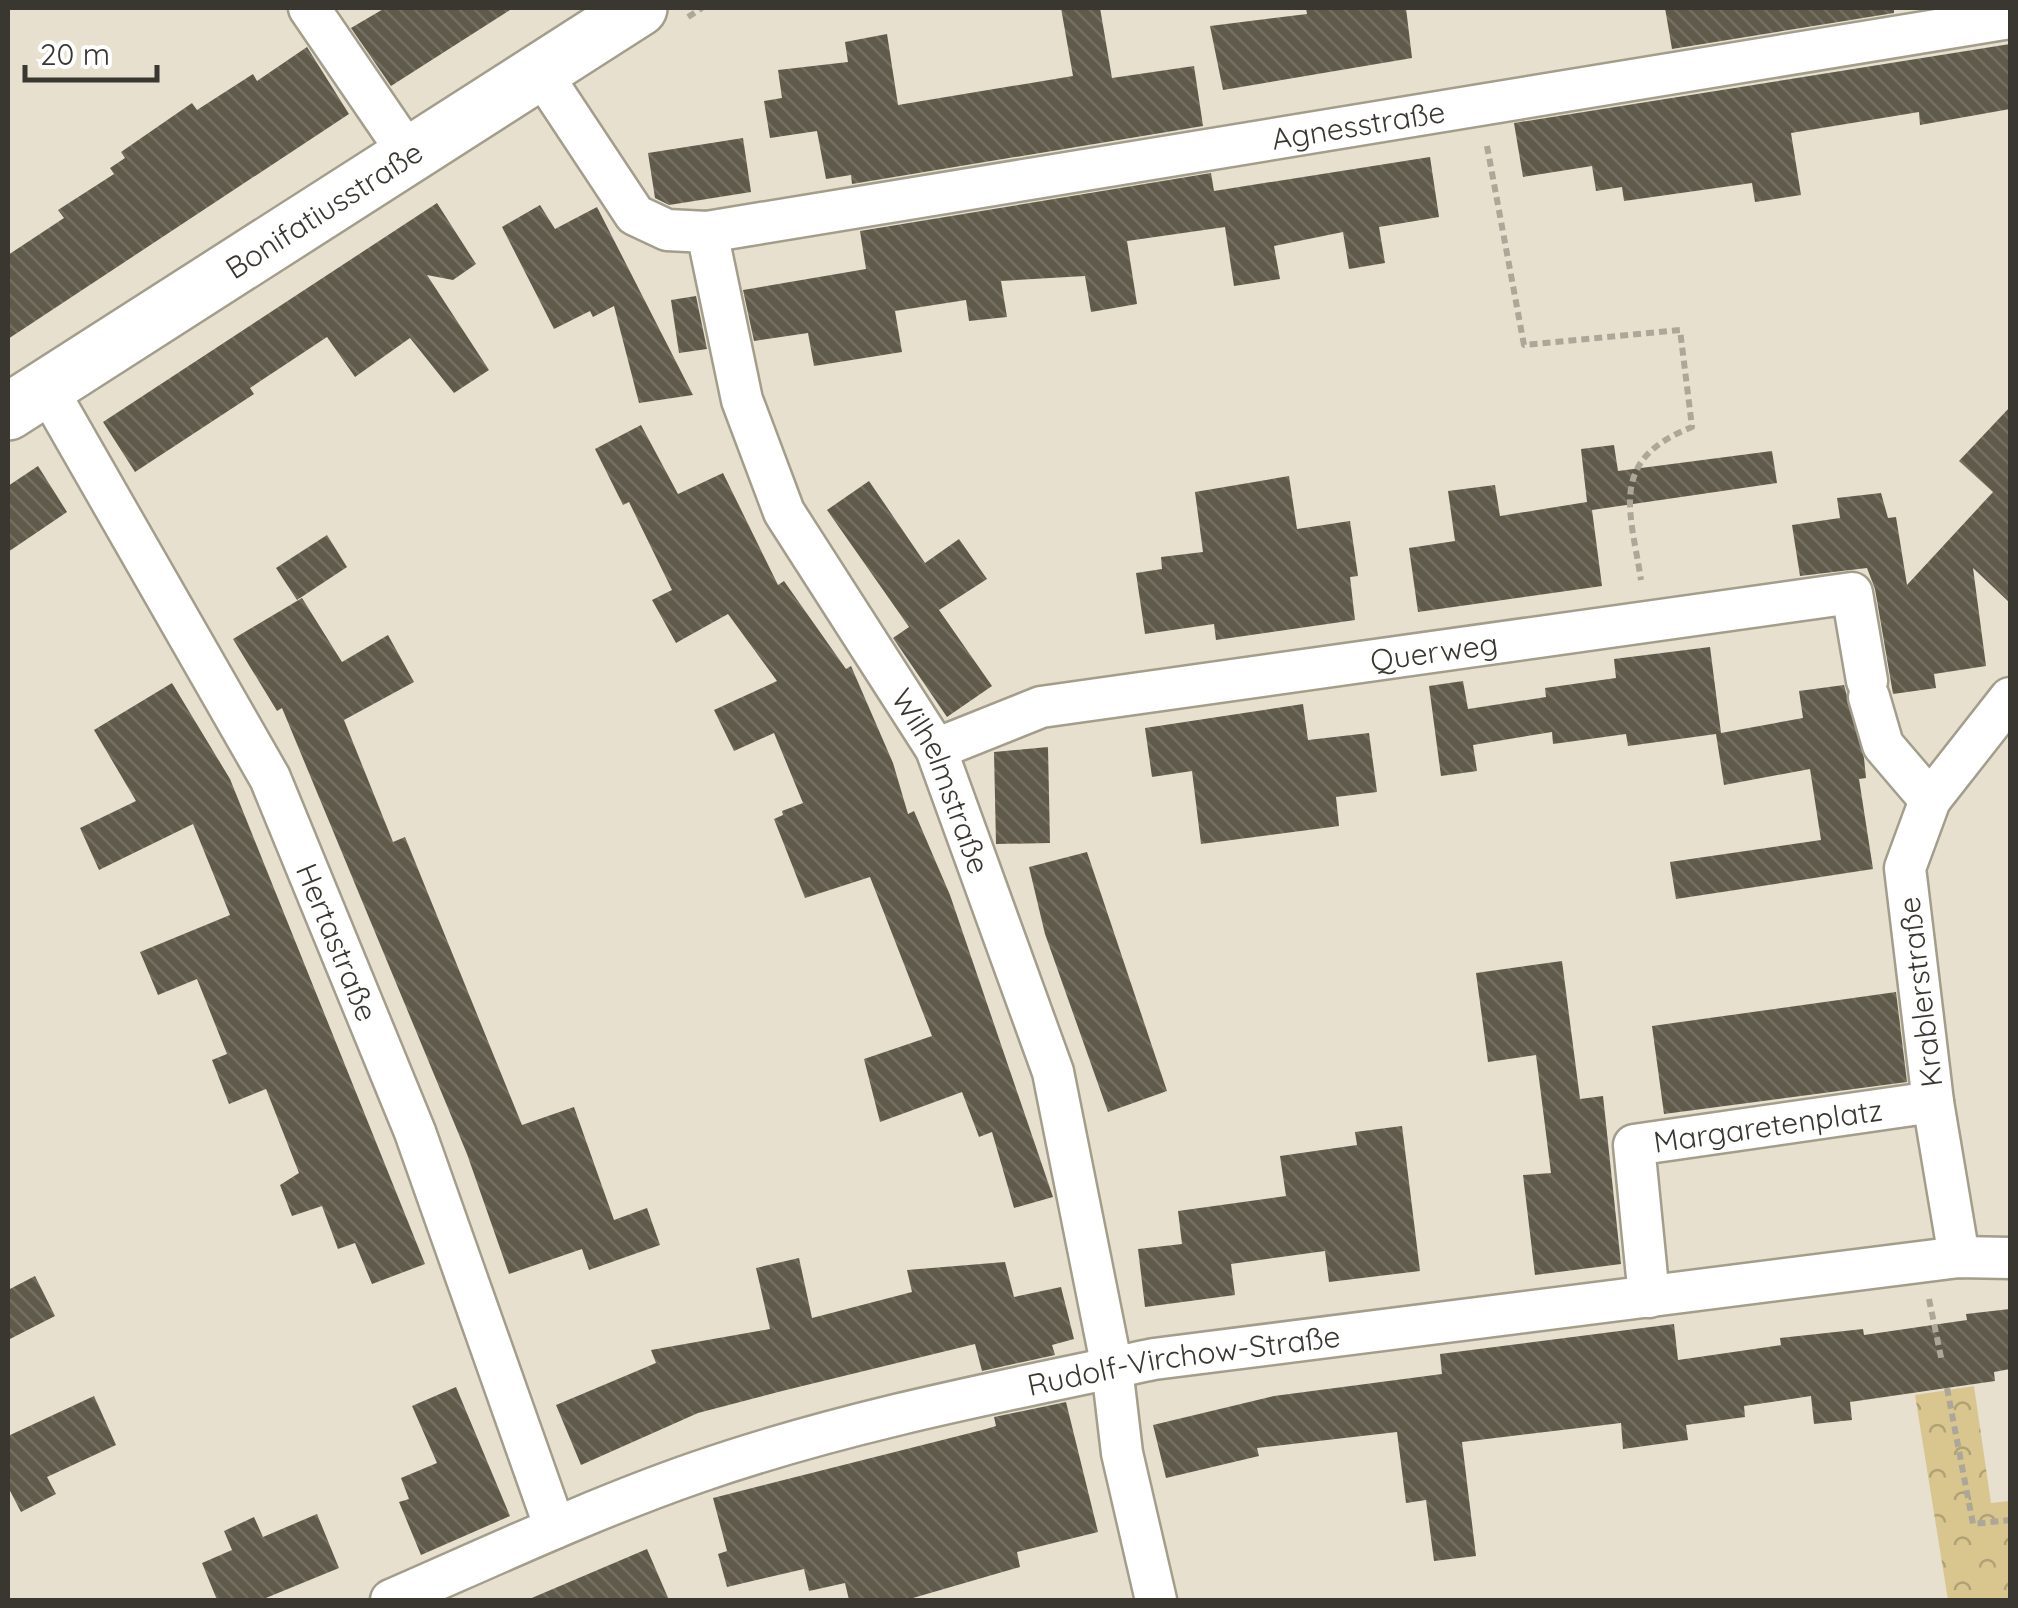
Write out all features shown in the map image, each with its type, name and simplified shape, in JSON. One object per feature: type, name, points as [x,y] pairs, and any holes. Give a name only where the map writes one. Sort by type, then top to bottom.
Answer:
[{"type":"street","points":[[309,8],[410,156]]},
{"type":"street","name":"Bonifatiusstraße","points":[[26,399],[640,8]]},
{"type":"street","name":"Agnesstraße","points":[[706,232],[2010,18]]},
{"type":"street","points":[[541,72],[635,215],[667,230],[706,232]]},
{"type":"street","name":"Wilhelmstraße","points":[[706,232],[742,400],[784,512],[936,749],[1052,1072],[1112,1368],[1122,1453],[1156,1600]]},
{"type":"street","name":"Hertastraße","points":[[26,399],[270,778],[415,1132],[555,1528]]},
{"type":"street","name":"Querweg","points":[[936,749],[1041,707],[1852,593],[1882,745],[1930,800]]},
{"type":"street","name":"Krablerstraße","points":[[1941,1260],[1933,1102],[1905,868],[1930,800],[2010,698]]},
{"type":"street","name":"Margaretenplatz","points":[[1649,1296],[1634,1146],[1933,1102]]},
{"type":"street","name":"Rudolf-Virchow-Straße","points":[[391,1600],[555,1528],[766,1451],[1112,1368],[1941,1260],[2010,1258]]},
{"type":"path","points":[[1480,104],[1524,345],[1680,330],[1692,427],[1668,436],[1641,463],[1626,490],[1647,621]]},
{"type":"path","points":[[1941,1260],[1942,1362]]},
{"type":"path","points":[[1947,1388],[1973,1524],[2010,1520]]},
{"type":"green space","points":[[1974,1386],[1991,1503],[2010,1501],[2010,1600],[1948,1600],[1915,1395]]},
{"type":"building","points":[[385,8],[513,8],[391,86],[351,28]]},
{"type":"building","points":[[1061,8],[1100,8],[1112,78],[1194,66],[1203,126],[852,184],[851,175],[826,179],[817,131],[770,138],[764,101],[782,98],[778,70],[848,62],[845,42],[887,34],[898,105],[1073,76]]},
{"type":"building","points":[[1306,8],[1406,8],[1412,58],[1223,90],[1210,26],[1307,14]]},
{"type":"building","points":[[1665,8],[1894,8],[1894,13],[1672,49]]},
{"type":"building","points":[[2010,44],[2010,109],[1920,125],[1919,112],[1791,133],[1801,195],[1755,202],[1752,183],[1624,201],[1622,187],[1596,191],[1592,166],[1523,177],[1514,123]]},
{"type":"building","points":[[307,47],[349,114],[8,339],[8,255],[64,218],[58,210],[114,174],[110,168],[125,158],[121,152],[192,103],[197,110],[253,74],[257,81]]},
{"type":"building","points":[[743,138],[751,192],[669,205],[655,198],[648,153]]},
{"type":"building","points":[[1430,157],[1439,217],[1379,227],[1385,263],[1349,269],[1343,232],[1274,246],[1280,279],[1234,286],[1225,227],[1127,241],[1137,304],[1091,312],[1085,276],[1001,281],[1007,317],[969,321],[966,300],[895,311],[902,352],[814,366],[808,333],[754,341],[743,290],[866,269],[860,231],[1211,173],[1214,191]]},
{"type":"building","points":[[437,203],[476,264],[453,280],[427,275],[489,370],[454,393],[410,338],[355,377],[327,337],[250,388],[254,394],[135,472],[103,422]]},
{"type":"building","points":[[540,205],[555,229],[597,207],[693,395],[639,403],[614,306],[593,317],[590,311],[554,329],[502,227]]},
{"type":"building","points":[[696,296],[707,349],[679,353],[671,300]]},
{"type":"building","points":[[2010,407],[2010,603],[1973,568],[1986,666],[1934,674],[1936,688],[1893,694],[1875,589],[1867,568],[1800,576],[1792,525],[1840,518],[1837,498],[1881,493],[1888,518],[1896,517],[1907,585],[1993,492],[1959,461]]},
{"type":"building","points":[[641,425],[678,494],[723,473],[778,585],[784,581],[846,669],[851,666],[893,763],[908,814],[914,811],[950,895],[1053,1197],[1014,1208],[992,1132],[979,1137],[962,1092],[880,1122],[864,1059],[932,1036],[870,877],[805,898],[774,819],[783,815],[782,811],[803,803],[774,733],[734,751],[714,710],[777,681],[728,614],[676,643],[652,600],[672,590],[629,502],[623,505],[595,449]]},
{"type":"building","points":[[1614,445],[1618,471],[1772,451],[1777,483],[1592,510],[1602,586],[1418,612],[1409,548],[1455,541],[1448,491],[1495,485],[1500,516],[1587,502],[1581,449]]},
{"type":"building","points":[[38,466],[67,512],[8,552],[8,486]]},
{"type":"building","points":[[1289,476],[1297,529],[1350,521],[1358,576],[1350,577],[1355,620],[1216,640],[1214,624],[1145,634],[1136,573],[1162,569],[1161,557],[1203,552],[1195,492]]},
{"type":"building","points":[[869,481],[925,563],[959,539],[987,579],[939,610],[992,686],[947,717],[893,638],[909,627],[827,510]]},
{"type":"building","points":[[327,535],[347,567],[297,600],[276,568]]},
{"type":"building","points":[[302,598],[342,662],[388,635],[414,682],[344,720],[393,842],[405,837],[522,1125],[574,1107],[614,1220],[647,1208],[660,1245],[589,1270],[582,1249],[509,1274],[467,1154],[282,708],[277,711],[233,639]]},
{"type":"building","points":[[1710,647],[1721,733],[1803,718],[1799,691],[1844,685],[1864,758],[1866,778],[1859,779],[1873,869],[1676,899],[1670,862],[1821,840],[1810,769],[1724,785],[1716,734],[1628,746],[1626,734],[1553,744],[1552,732],[1473,745],[1477,771],[1441,776],[1429,686],[1463,681],[1468,709],[1546,697],[1545,688],[1616,678],[1614,659]]},
{"type":"building","points":[[172,683],[230,779],[425,1264],[372,1284],[355,1243],[338,1249],[322,1206],[292,1216],[280,1185],[299,1173],[266,1089],[229,1104],[212,1060],[227,1054],[197,979],[158,995],[140,952],[230,915],[193,824],[99,870],[80,828],[136,801],[94,730]]},
{"type":"building","points":[[1303,704],[1308,740],[1369,733],[1377,792],[1336,797],[1339,826],[1201,844],[1192,771],[1152,777],[1145,728]]},
{"type":"building","points":[[1048,747],[1050,843],[996,844],[994,752]]},
{"type":"building","points":[[1087,852],[1167,1091],[1108,1112],[1045,934],[1029,867]]},
{"type":"building","points":[[1562,961],[1580,1099],[1603,1096],[1621,1264],[1535,1275],[1523,1175],[1551,1173],[1536,1055],[1488,1062],[1476,973]]},
{"type":"building","points":[[1896,992],[1907,1082],[1664,1114],[1652,1026]]},
{"type":"building","points":[[1402,1126],[1420,1271],[1329,1282],[1325,1251],[1231,1264],[1235,1295],[1145,1307],[1138,1249],[1182,1244],[1178,1211],[1286,1196],[1280,1156],[1357,1145],[1355,1132]]},
{"type":"building","points":[[799,1258],[812,1318],[912,1292],[907,1270],[1005,1262],[1014,1297],[1061,1287],[1074,1339],[1052,1345],[1055,1355],[982,1371],[975,1344],[782,1391],[698,1413],[581,1465],[556,1405],[656,1363],[651,1350],[770,1329],[756,1268]]},
{"type":"building","points":[[35,1276],[55,1316],[8,1340],[8,1290]]},
{"type":"building","points":[[2010,1309],[2010,1369],[1994,1372],[1995,1381],[1850,1402],[1852,1420],[1814,1424],[1811,1396],[1744,1406],[1745,1417],[1686,1425],[1688,1440],[1623,1449],[1621,1423],[1462,1442],[1476,1556],[1434,1561],[1426,1500],[1406,1503],[1397,1432],[1257,1448],[1259,1456],[1166,1478],[1153,1425],[1274,1396],[1442,1374],[1440,1354],[1674,1324],[1678,1360],[1781,1345],[1780,1338],[1863,1329],[1864,1335],[1967,1320],[1966,1314]]},
{"type":"building","points":[[456,1387],[510,1516],[421,1555],[399,1502],[409,1499],[401,1478],[437,1463],[412,1406]]},
{"type":"building","points":[[94,1396],[116,1445],[47,1477],[56,1494],[21,1512],[8,1487],[8,1436]]},
{"type":"building","points":[[1066,1402],[1098,1532],[1017,1552],[1020,1567],[906,1600],[849,1600],[845,1583],[809,1591],[804,1569],[727,1587],[718,1554],[727,1551],[713,1498],[986,1429],[996,1426],[994,1417]]},
{"type":"building","points":[[317,1514],[339,1568],[261,1600],[217,1600],[202,1563],[232,1550],[224,1531],[254,1517],[263,1537]]},
{"type":"building","points":[[647,1549],[669,1600],[527,1600]]}]
